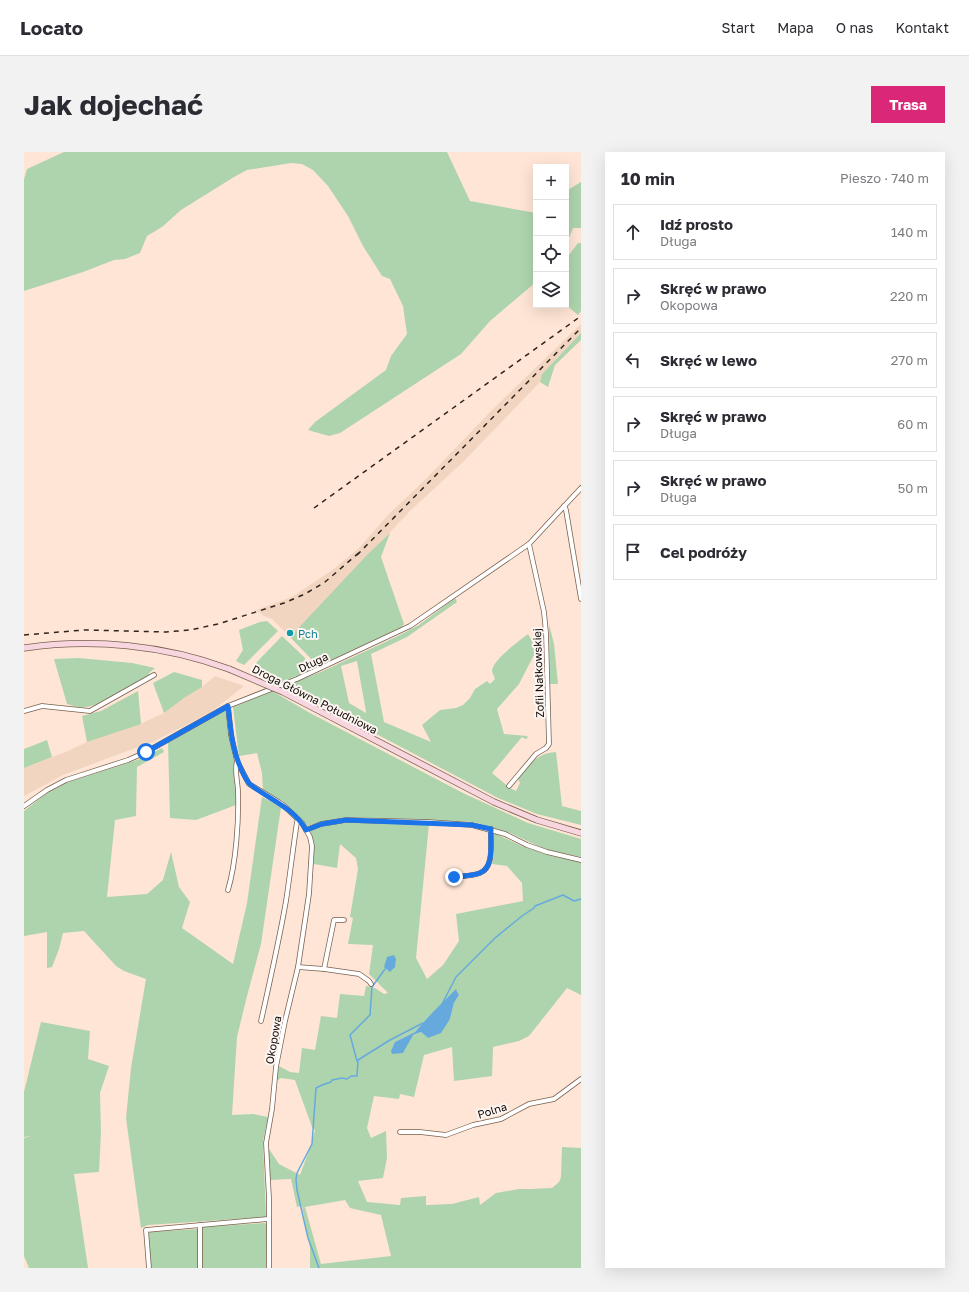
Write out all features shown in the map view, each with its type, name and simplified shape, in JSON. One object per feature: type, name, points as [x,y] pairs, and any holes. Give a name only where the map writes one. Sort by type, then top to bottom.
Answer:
[{"type":"main road","name":"Droga Główna Południowa","points":[[24,648],[76,644],[128,646],[178,654],[229,669],[283,692],[494,802],[536,820],[581,833]]},
{"type":"street","name":"Długa","points":[[24,806],[47,790],[66,780],[128,760],[146,752],[228,706],[297,679],[410,626],[530,544],[581,488]]},
{"type":"street","points":[[564,506],[566,510],[581,599]]},
{"type":"street","name":"Zofii Nałkowskiej","points":[[509,786],[536,754],[546,748],[549,744],[546,633],[544,612],[530,544]]},
{"type":"street","points":[[24,711],[42,706],[90,711],[154,675]]},
{"type":"street","name":"Okopowa","points":[[228,706],[231,735],[237,761],[249,784],[282,804],[298,820],[310,838],[312,857],[309,894],[298,967],[276,1067],[272,1109],[266,1143],[268,1268]]},
{"type":"street","name":"Okopowa","points":[[228,890],[236,842],[238,792],[235,767],[237,761]]},
{"type":"street","name":"Okopowa","points":[[261,1021],[278,946],[298,820]]},
{"type":"street","points":[[306,830],[322,824],[346,820],[472,825],[505,834],[527,845],[547,852],[581,860]]},
{"type":"street","points":[[454,877],[480,873],[485,870],[490,861],[491,829]]},
{"type":"street","points":[[324,969],[334,920],[344,920]]},
{"type":"street","points":[[298,967],[359,974],[371,984]]},
{"type":"street","name":"Polna","points":[[400,1132],[420,1132],[446,1135],[473,1125],[501,1119],[529,1104],[554,1099],[581,1079]]},
{"type":"street","points":[[149,1268],[146,1230],[268,1219]]},
{"type":"street","points":[[200,1225],[200,1268]]},
{"type":"shaded area","points":[[581,324],[581,333],[542,374],[542,379],[540,382],[464,461],[410,511],[295,634],[290,637],[272,619],[264,616],[256,610],[292,597],[335,568],[358,549],[388,515],[426,479],[492,410]]},
{"type":"shaded area","points":[[215,676],[244,686],[211,712],[157,740],[63,775],[24,796],[24,768],[87,742],[140,724],[164,713],[202,687]]},
{"type":"green space","points":[[64,152],[447,152],[470,201],[533,212],[533,285],[490,321],[461,354],[340,433],[329,436],[308,430],[315,422],[386,370],[391,356],[407,334],[403,306],[390,279],[382,276],[363,246],[348,216],[328,186],[313,170],[302,164],[291,163],[247,170],[181,210],[162,227],[147,236],[140,253],[125,259],[114,260],[83,272],[24,291],[24,179],[27,169]]},
{"type":"green space","points":[[581,182],[581,228],[573,228],[569,238],[569,200],[569,189]]},
{"type":"green space","points":[[578,243],[581,243],[581,311],[578,315],[569,308],[569,255]]},
{"type":"green space","points":[[581,333],[581,340],[555,365],[548,387],[540,382],[542,374]]},
{"type":"green space","points":[[390,533],[381,557],[404,624],[401,628],[338,659],[323,664],[316,664],[290,637],[368,554]]},
{"type":"green space","points":[[455,598],[457,602],[407,637],[371,654],[384,722],[431,742],[422,725],[440,710],[456,708],[463,705],[470,698],[475,689],[487,681],[490,684],[495,679],[492,670],[497,660],[507,650],[528,634],[536,651],[519,684],[497,709],[504,734],[527,736],[528,738],[525,739],[522,737],[492,773],[516,791],[520,783],[518,779],[538,757],[556,752],[562,806],[581,811],[581,825],[537,814],[498,798],[285,686],[323,671],[419,625]],"holes":[[[357,661],[366,713],[349,703],[341,666]]]},
{"type":"green space","points":[[267,621],[278,631],[244,665],[236,661],[243,650],[239,630]]},
{"type":"green space","points":[[549,624],[554,644],[558,684],[550,684]]},
{"type":"green space","points":[[282,636],[304,657],[313,669],[282,682],[252,667]]},
{"type":"green space","points":[[79,658],[132,663],[155,668],[149,673],[149,676],[109,699],[86,707],[79,707],[67,704],[54,659]]},
{"type":"green space","points":[[174,672],[202,680],[202,687],[164,713],[153,683]]},
{"type":"green space","points":[[138,691],[141,724],[87,742],[82,716],[101,711]]},
{"type":"green space","points":[[272,691],[310,713],[463,793],[528,823],[581,839],[581,857],[547,850],[510,833],[474,822],[347,817],[323,821],[307,826],[282,800],[281,801],[263,791],[262,773],[257,753],[239,756],[233,707]]},
{"type":"green space","points":[[225,710],[227,713],[235,761],[233,767],[237,791],[236,805],[196,820],[170,818],[168,742]]},
{"type":"green space","points":[[47,740],[52,757],[24,768],[24,749]]},
{"type":"green space","points":[[162,748],[164,752],[137,767],[136,816],[115,820],[107,897],[147,894],[163,880],[171,852],[179,887],[190,902],[182,928],[233,964],[247,903],[262,797],[281,807],[261,944],[237,1037],[232,1115],[253,1114],[268,1117],[263,1141],[266,1217],[148,1225],[141,1228],[126,1118],[131,1068],[146,979],[124,971],[116,966],[84,931],[63,933],[52,967],[47,968],[47,932],[24,936],[24,811],[47,793],[68,782],[140,759]]},
{"type":"green space","points":[[362,822],[429,824],[416,958],[427,979],[443,965],[459,941],[456,914],[523,901],[522,883],[507,866],[492,864],[494,854],[494,833],[522,846],[551,856],[581,862],[581,995],[567,988],[529,1036],[519,1041],[493,1047],[492,1076],[454,1081],[452,1047],[424,1055],[414,1097],[400,1094],[399,1099],[374,1096],[367,1128],[371,1138],[386,1131],[387,1158],[383,1178],[358,1181],[367,1202],[400,1205],[401,1198],[426,1196],[426,1205],[452,1204],[479,1197],[480,1205],[496,1193],[519,1189],[552,1188],[559,1182],[561,1177],[562,1147],[581,1148],[581,1268],[310,1268],[310,1248],[302,1206],[297,1207],[291,1179],[269,1180],[267,1146],[279,1164],[300,1175],[312,1143],[315,1130],[312,1127],[295,1080],[281,1078],[276,1081],[279,1066],[290,1072],[299,1073],[302,1048],[315,1050],[321,1016],[337,1018],[340,994],[364,996],[366,986],[375,988],[384,994],[388,993],[369,974],[373,945],[348,944],[353,918],[350,917],[358,869],[356,858],[340,844],[337,868],[314,864],[314,842],[310,831],[329,825]],"holes":[[[457,990],[459,995],[454,1003],[450,1019],[428,1038],[421,1032],[395,1042],[415,1032],[430,1015]],[[345,1200],[350,1208],[381,1215],[391,1256],[321,1264],[305,1207]]]},
{"type":"green space","points":[[41,1022],[90,1031],[88,1059],[109,1066],[100,1093],[101,1132],[99,1172],[74,1174],[88,1268],[29,1268],[24,1256],[24,1138],[31,1136],[24,1137],[24,1092]]},
{"type":"green space","points":[[265,1223],[267,1225],[266,1268],[202,1268],[201,1229],[203,1227]]},
{"type":"green space","points":[[198,1229],[198,1268],[151,1268],[148,1232]]},
{"type":"water","points":[[394,955],[396,959],[395,967],[390,972],[384,967],[387,957]]},
{"type":"water","points":[[456,989],[459,995],[454,1003],[450,1019],[441,1033],[428,1038],[421,1032],[413,1035],[403,1053],[392,1054],[391,1051],[395,1042],[415,1032]]},
{"type":"waterway","points":[[442,1004],[456,977],[495,938],[535,906],[563,895],[574,901],[581,899]]},
{"type":"waterway","points":[[357,1061],[350,1035],[370,1015],[372,987],[385,969]]},
{"type":"waterway","points":[[319,1268],[308,1238],[297,1190],[296,1179],[297,1173],[312,1144],[316,1088],[331,1082],[332,1080],[342,1078],[347,1079],[351,1076],[357,1076],[358,1060],[390,1040],[423,1023]]},
{"type":"railway","points":[[314,508],[581,316]]},
{"type":"railway","points":[[357,555],[581,328]]},
{"type":"railway","points":[[24,635],[84,630],[166,632],[190,630],[218,624],[284,603],[305,594],[325,582],[361,551]]},
{"type":"place","name":"Pch","points":[[290,633]]},
{"type":"route","points":[[146,752],[228,706],[231,735],[237,761],[249,784],[282,804],[302,823],[306,830],[322,824],[346,820],[428,822],[472,825],[491,829],[490,861],[485,870],[472,875],[454,877]]}]
